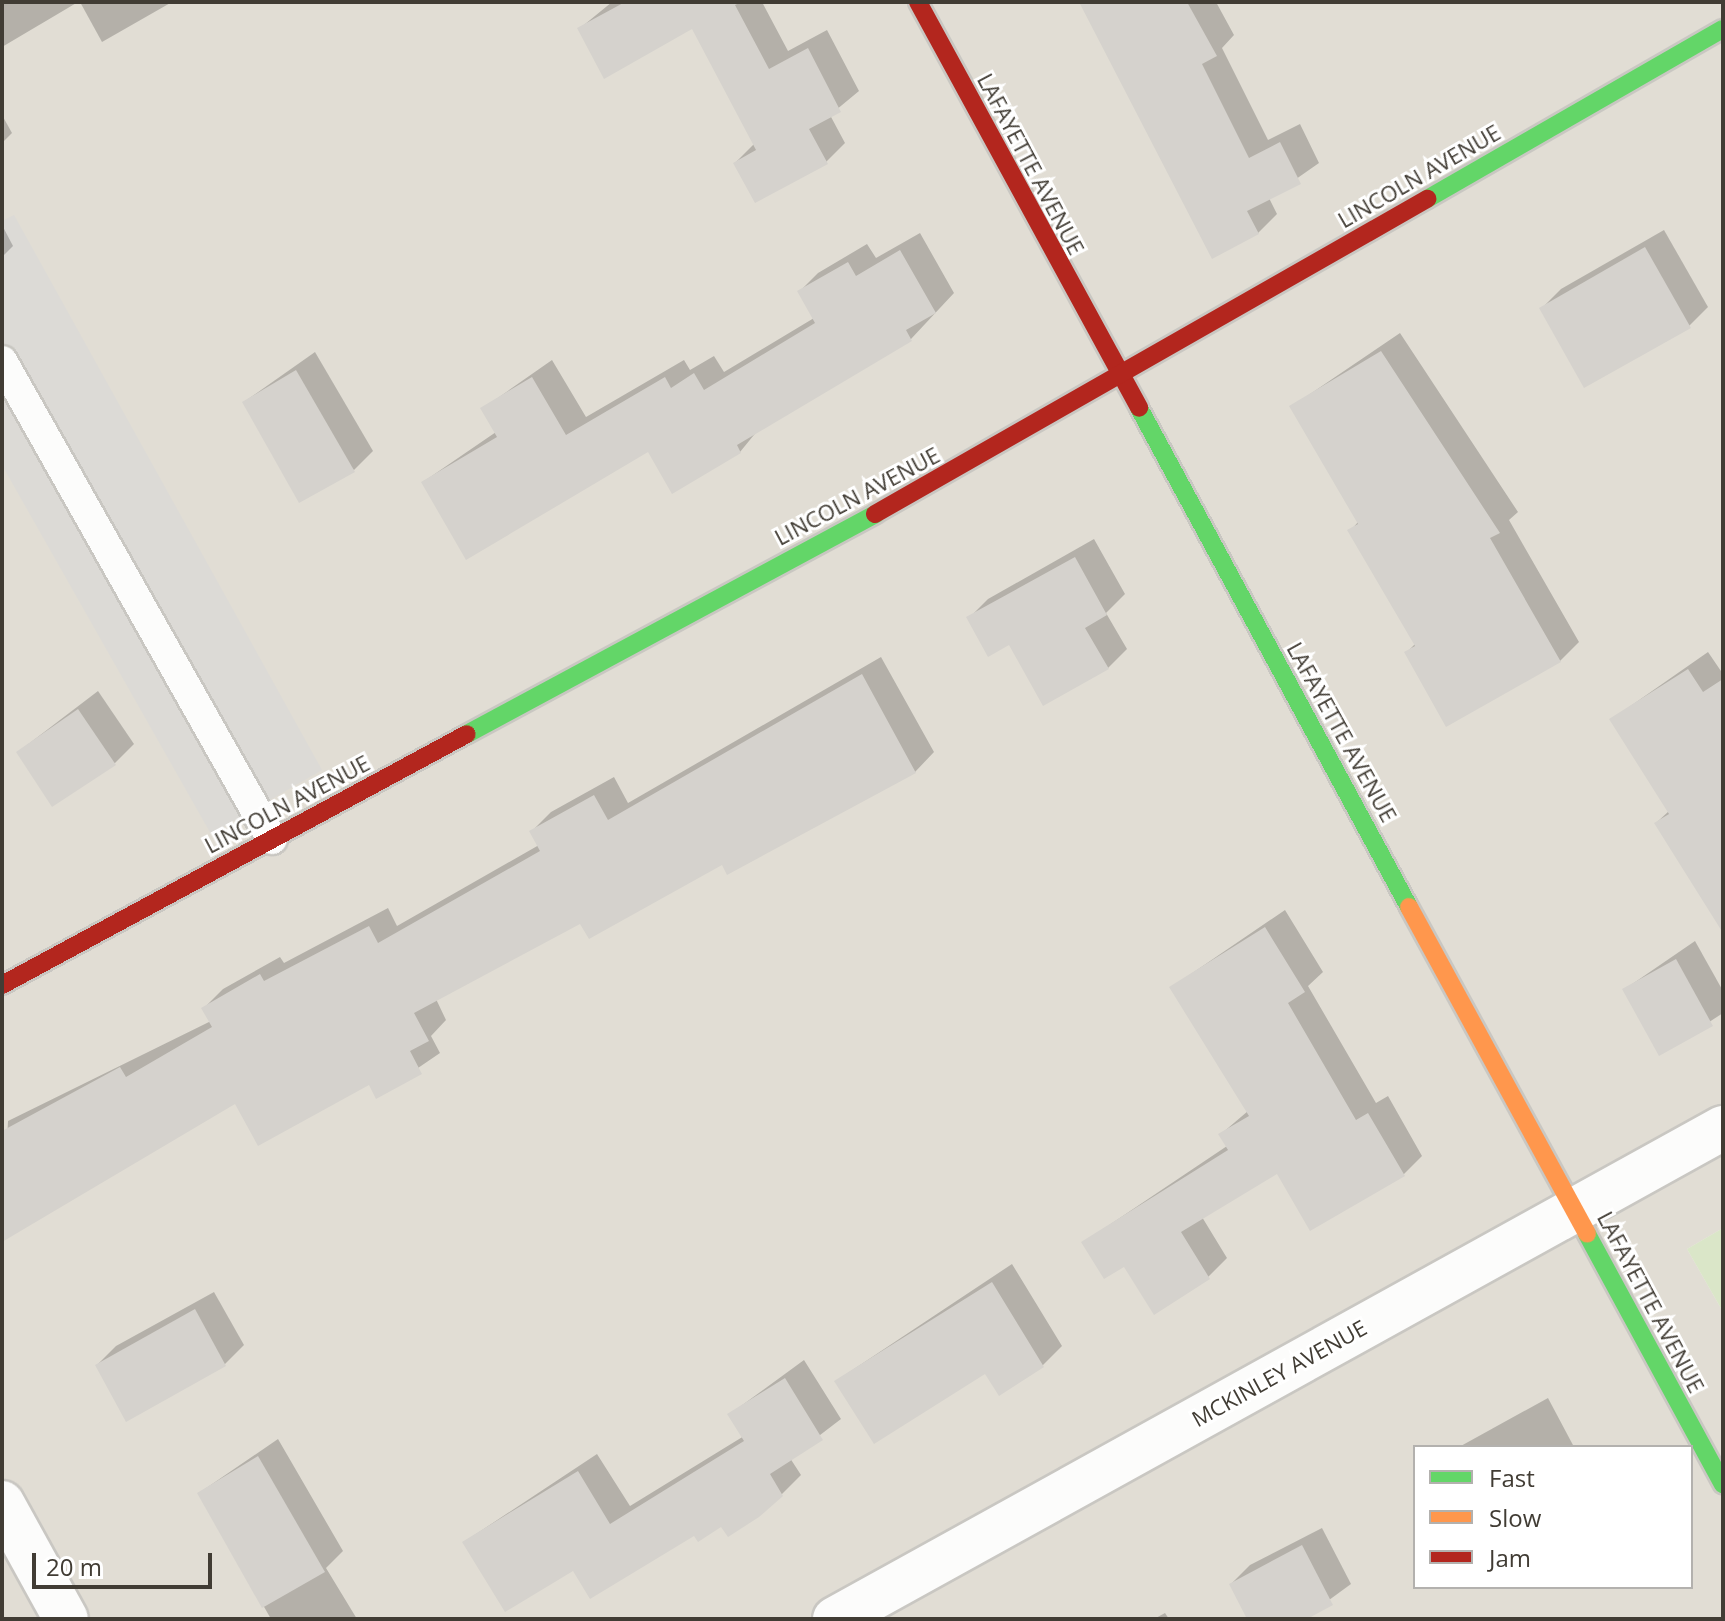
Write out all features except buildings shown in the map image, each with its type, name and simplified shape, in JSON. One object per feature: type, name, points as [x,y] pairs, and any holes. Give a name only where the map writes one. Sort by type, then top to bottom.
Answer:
[{"type":"street","name":"LAFAYETTE AVENUE","points":[[918,2],[1117,377],[1723,1485]]},
{"type":"street","name":"LINCOLN AVENUE","points":[[2,985],[1117,377],[1723,29]]},
{"type":"street","name":"MCKINLEY AVENUE","points":[[835,1619],[1723,1128]]},
{"type":"street","points":[[2,1503],[66,1619]]},
{"type":"lane","points":[[2,361],[272,839]]},
{"type":"shaded area","points":[[2,2],[1723,2],[1723,1228],[1687,1249],[1723,1312],[1723,1619],[2,1619]]},
{"type":"shaded area","points":[[14,215],[322,770],[211,834],[2,465],[2,221]]},
{"type":"green space","points":[[1723,1228],[1723,1312],[1687,1249]]},
{"type":"traffic: fast","points":[[1427,199],[1723,29]]},
{"type":"traffic: fast","points":[[1139,408],[1409,907]]},
{"type":"traffic: fast","points":[[467,734],[875,514]]},
{"type":"traffic: fast","points":[[1587,1234],[1723,1485]]},
{"type":"traffic: slow","points":[[1409,907],[1587,1234]]},
{"type":"traffic: jam","points":[[918,2],[1139,408]]},
{"type":"traffic: jam","points":[[875,514],[1427,199]]},
{"type":"traffic: jam","points":[[2,985],[467,734]]}]
